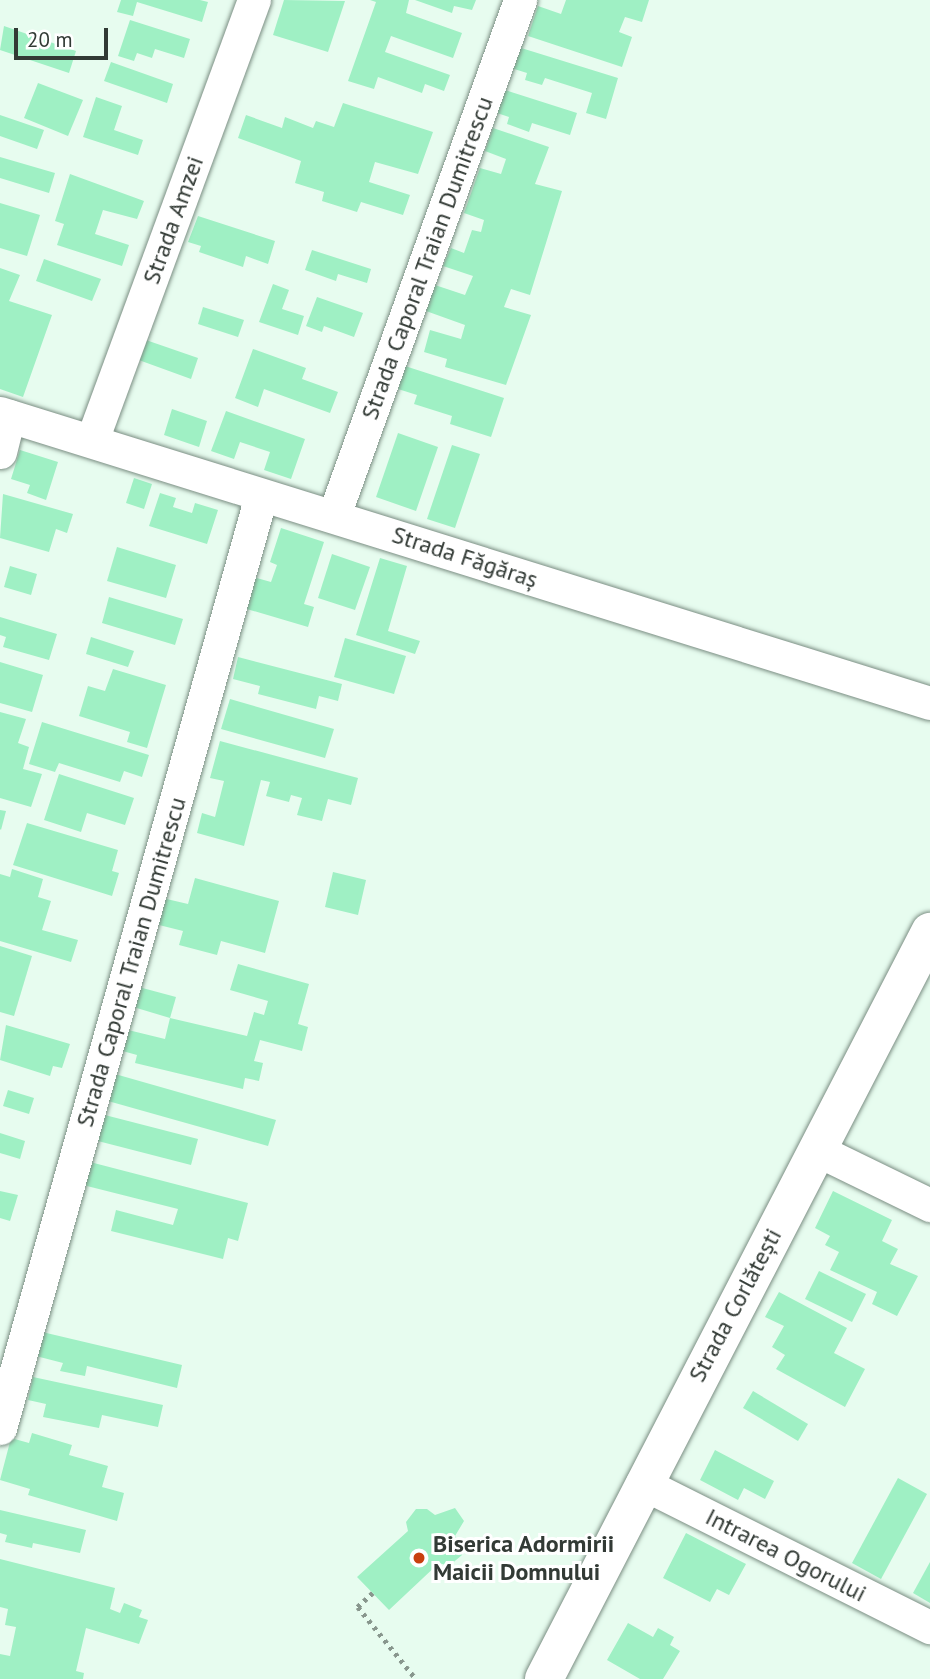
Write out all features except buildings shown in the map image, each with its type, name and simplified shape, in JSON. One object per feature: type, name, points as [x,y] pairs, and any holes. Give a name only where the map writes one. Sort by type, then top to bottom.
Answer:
[{"type":"street","name":"Strada Amzei","points":[[92,440],[254,0]]},
{"type":"street","name":"Strada Caporal Traian Dumitrescu","points":[[334,515],[520,0]]},
{"type":"street","name":"Strada Făgăraș","points":[[5,415],[92,440],[261,496],[334,515],[930,703]]},
{"type":"street","points":[[0,452],[5,415]]},
{"type":"street","name":"Strada Caporal Traian Dumitrescu","points":[[0,1428],[261,496]]},
{"type":"street","name":"Strada Corlătești","points":[[544,1679],[642,1483],[930,932]]},
{"type":"street","points":[[817,1150],[930,1205]]},
{"type":"street","name":"Intrarea Ogorului","points":[[642,1483],[930,1627]]},
{"type":"path","points":[[373,1593],[358,1607],[416,1679]]},
{"type":"place","name":"Biserica Adormirii Maicii Domnului","points":[[419,1558]]}]
